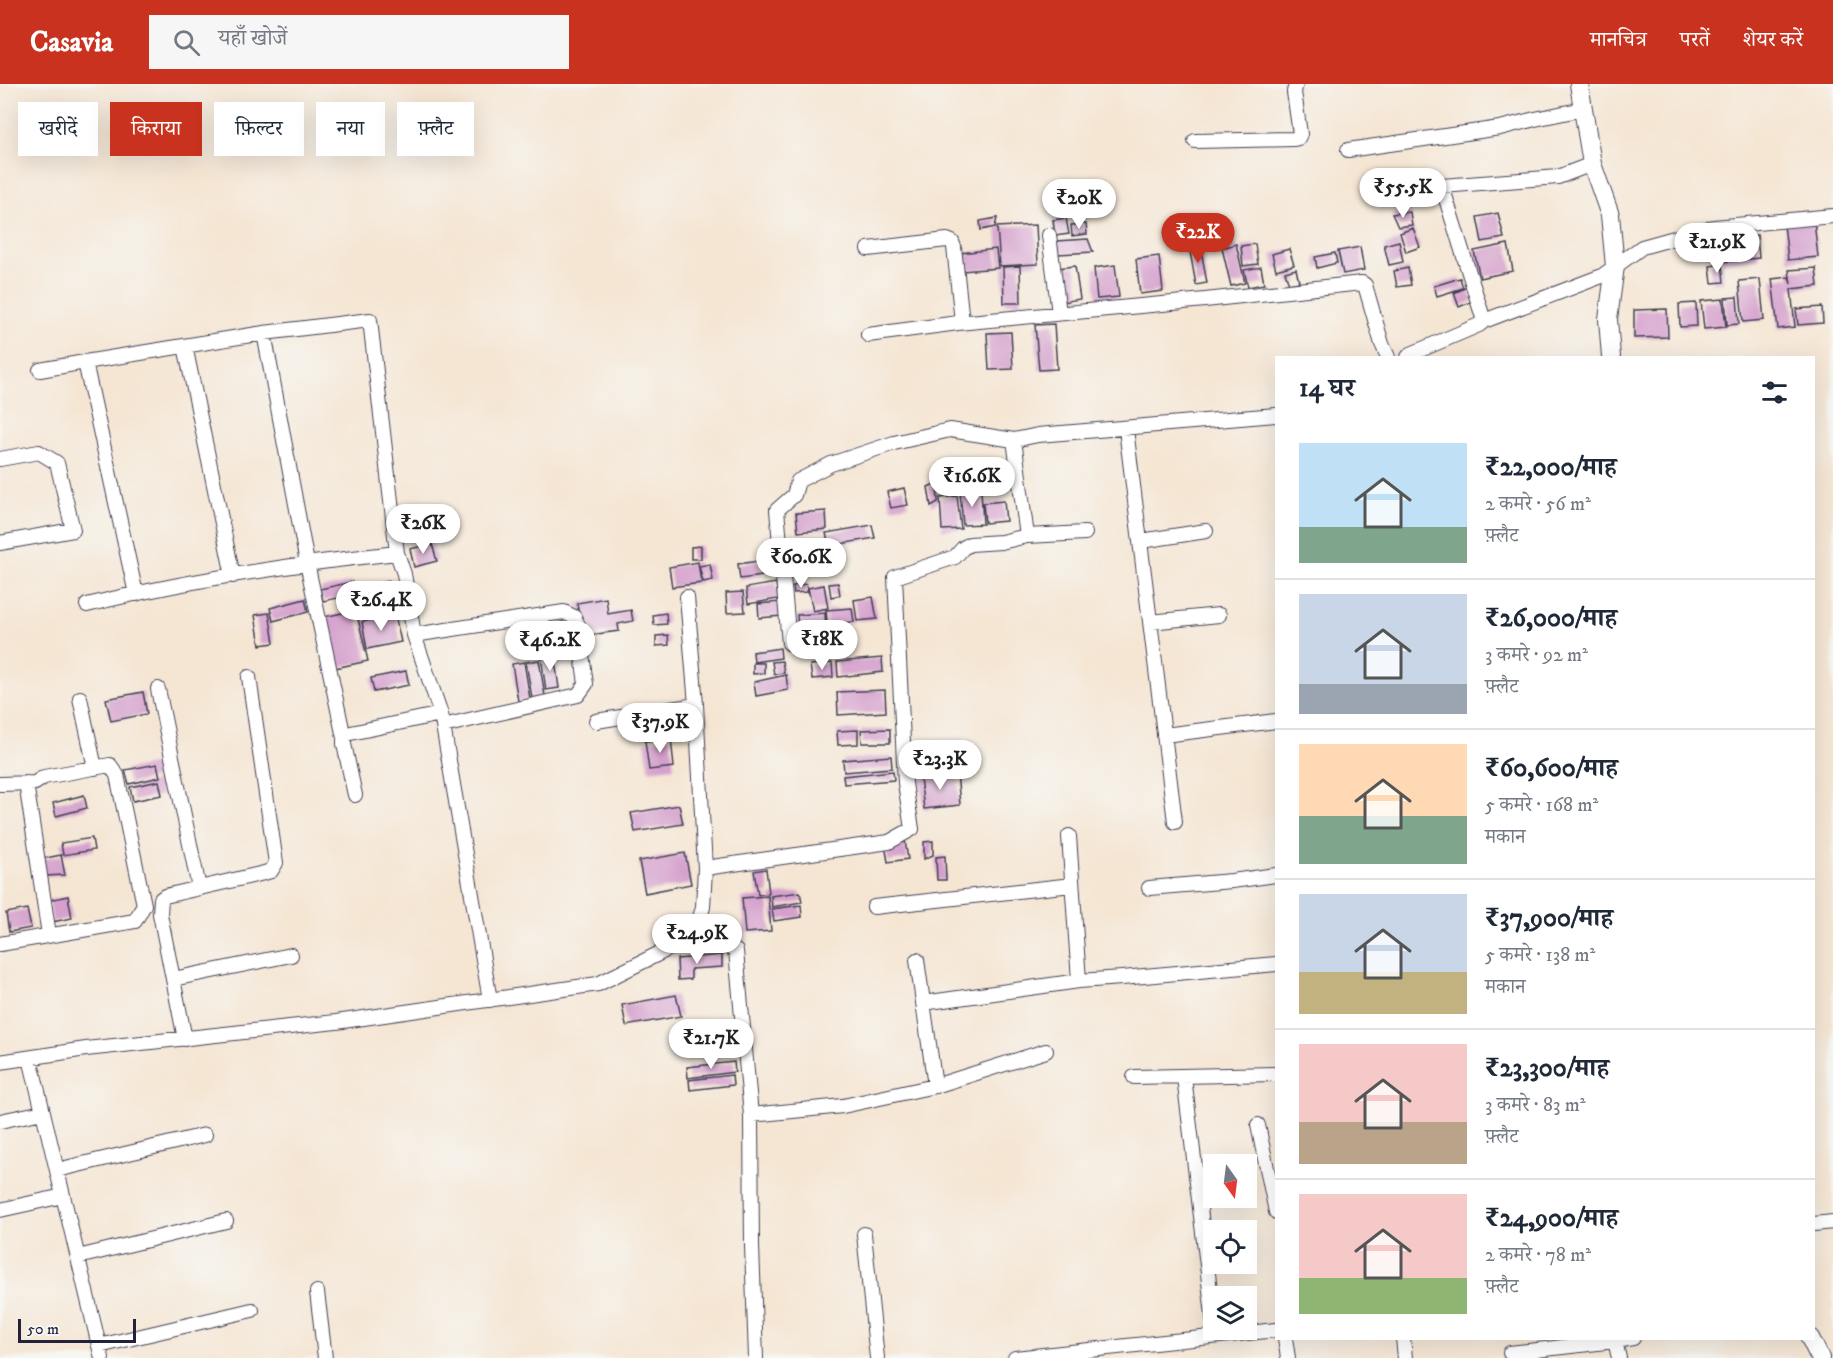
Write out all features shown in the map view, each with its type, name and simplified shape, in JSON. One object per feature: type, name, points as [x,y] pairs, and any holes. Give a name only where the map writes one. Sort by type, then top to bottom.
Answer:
[{"type":"street","points":[[1195,141],[1298,138],[1300,134],[1294,92],[1296,84]]},
{"type":"street","points":[[1579,84],[1592,164],[1610,215],[1615,266],[1608,319],[1611,356]]},
{"type":"street","points":[[1348,150],[1500,128],[1584,109]]},
{"type":"street","points":[[1484,321],[1442,186],[1558,177],[1592,164]]},
{"type":"street","points":[[1409,356],[1484,321],[1602,276],[1642,247],[1714,227],[1833,219]]},
{"type":"street","points":[[1049,235],[1059,314]]},
{"type":"street","points":[[868,249],[947,240],[952,242],[962,322]]},
{"type":"street","points":[[868,335],[962,322],[1362,283],[1365,285],[1388,356]]},
{"type":"street","points":[[40,370],[264,333],[370,320],[398,553],[404,574],[414,635],[442,720],[490,1000]]},
{"type":"street","points":[[264,333],[307,563],[355,795]]},
{"type":"street","points":[[185,346],[233,576]]},
{"type":"street","points":[[85,362],[136,594]]},
{"type":"street","points":[[789,643],[777,510],[794,495],[798,481],[831,464],[894,443],[950,430],[1014,440],[1038,435],[1275,420]]},
{"type":"street","points":[[1126,429],[1175,822]]},
{"type":"street","points":[[1014,440],[1027,536]]},
{"type":"street","points":[[0,459],[39,452],[57,463],[73,530],[0,543]]},
{"type":"street","points":[[1141,541],[1206,531]]},
{"type":"street","points":[[705,868],[889,842],[912,829],[905,783],[895,577],[955,557],[970,544],[1001,542],[1027,536],[1085,533]]},
{"type":"street","points":[[87,605],[307,563],[398,553]]},
{"type":"street","points":[[0,1062],[86,1049],[336,1022],[598,984],[696,932],[703,907],[705,868],[696,705],[687,597]]},
{"type":"street","points":[[344,738],[351,732],[442,720],[578,695],[586,684],[578,625],[574,617],[564,612],[414,635]]},
{"type":"street","points":[[1150,622],[1219,615]]},
{"type":"street","points":[[185,1039],[160,914],[161,899],[165,896],[271,871],[276,863],[249,677]]},
{"type":"street","points":[[158,689],[199,888]]},
{"type":"street","points":[[80,698],[95,768]]},
{"type":"street","points":[[596,721],[696,705]]},
{"type":"street","points":[[1164,735],[1275,721]]},
{"type":"street","points":[[0,784],[35,783],[44,777],[110,765],[117,776],[144,905],[135,921],[0,944]]},
{"type":"street","points":[[26,783],[48,936]]},
{"type":"street","points":[[1068,836],[1079,981]]},
{"type":"street","points":[[1149,888],[1275,875]]},
{"type":"street","points":[[874,907],[1072,885]]},
{"type":"street","points":[[696,932],[736,951],[751,1114],[756,1358]]},
{"type":"street","points":[[173,979],[291,955]]},
{"type":"street","points":[[917,960],[935,1086]]},
{"type":"street","points":[[923,1003],[1079,981],[1275,964]]},
{"type":"street","points":[[751,1114],[843,1106],[935,1086],[1046,1051]]},
{"type":"street","points":[[30,1058],[100,1352],[252,1310]]},
{"type":"street","points":[[1134,1077],[1275,1074]]},
{"type":"street","points":[[1184,1077],[1209,1286]]},
{"type":"street","points":[[0,1121],[43,1112]]},
{"type":"street","points":[[1258,1125],[1275,1207]]},
{"type":"street","points":[[57,1170],[205,1135]]},
{"type":"street","points":[[0,1210],[63,1196]]},
{"type":"street","points":[[78,1257],[226,1221]]},
{"type":"street","points":[[1815,1224],[1833,1222]]},
{"type":"street","points":[[864,1234],[877,1358]]},
{"type":"street","points":[[317,1292],[325,1358]]},
{"type":"street","points":[[1257,1330],[1275,1330]]},
{"type":"street","points":[[1015,1358],[1203,1332]]},
{"type":"street","points":[[1285,1340],[1288,1358]]},
{"type":"street","points":[[1403,1340],[1405,1358]]},
{"type":"street","points":[[1507,1340],[1510,1356],[1615,1340],[1619,1358]]},
{"type":"street","points":[[1811,1340],[1820,1358]]},
{"type":"building","points":[[1410,212],[1412,225],[1398,227],[1392,214]]},
{"type":"building","points":[[1498,213],[1504,238],[1482,242],[1477,217]]},
{"type":"building","points":[[997,218],[995,227],[981,230],[980,221]]},
{"type":"building","points":[[1066,218],[1069,234],[1055,236],[1053,220]]},
{"type":"building","points":[[1814,221],[1818,257],[1788,260],[1784,224]]},
{"type":"building","points":[[1086,224],[1087,234],[1072,236],[1071,225]]},
{"type":"building","points":[[1036,225],[1038,264],[1000,266],[997,227]]},
{"type":"building","points":[[1413,228],[1420,247],[1406,252],[1400,233]]},
{"type":"building","points":[[1757,235],[1759,258],[1722,262],[1720,238]]},
{"type":"building","points":[[1088,239],[1093,252],[1058,254],[1057,241]]},
{"type":"building","points":[[1399,241],[1403,262],[1389,265],[1384,245]]},
{"type":"building","points":[[1200,244],[1207,283],[1196,285],[1189,246]]},
{"type":"building","points":[[1236,244],[1245,283],[1231,286],[1222,248]]},
{"type":"building","points":[[1255,244],[1258,264],[1243,266],[1241,246]]},
{"type":"building","points":[[1508,244],[1513,271],[1480,278],[1474,251]]},
{"type":"building","points":[[1360,247],[1364,270],[1343,274],[1338,251]]},
{"type":"building","points":[[996,249],[998,268],[962,271],[960,253]]},
{"type":"building","points":[[1289,249],[1294,265],[1276,270],[1272,254]]},
{"type":"building","points":[[1335,253],[1337,263],[1317,268],[1315,257]]},
{"type":"building","points":[[1159,256],[1163,291],[1140,294],[1136,259]]},
{"type":"building","points":[[1722,264],[1724,282],[1712,283],[1710,266]]},
{"type":"building","points":[[1115,265],[1119,297],[1097,299],[1094,268]]},
{"type":"building","points":[[1020,266],[1021,303],[1004,303],[1003,267]]},
{"type":"building","points":[[1075,266],[1080,299],[1062,302],[1057,268]]},
{"type":"building","points":[[1261,267],[1264,284],[1248,287],[1244,270]]},
{"type":"building","points":[[1408,268],[1411,285],[1397,287],[1394,271]]},
{"type":"building","points":[[1816,268],[1818,286],[1791,289],[1795,327],[1778,329],[1772,279],[1789,277],[1791,284],[1789,270]]},
{"type":"building","points":[[1296,269],[1299,282],[1289,284],[1285,272]]},
{"type":"building","points":[[1460,278],[1463,288],[1437,296],[1434,286]]},
{"type":"building","points":[[1760,279],[1764,320],[1743,322],[1739,281]]},
{"type":"building","points":[[1467,287],[1473,301],[1459,307],[1454,293]]},
{"type":"building","points":[[1737,297],[1739,324],[1727,325],[1725,298]]},
{"type":"building","points":[[1723,299],[1726,327],[1704,329],[1701,301]]},
{"type":"building","points":[[1696,303],[1697,326],[1680,327],[1679,304]]},
{"type":"building","points":[[1822,307],[1823,323],[1798,325],[1796,309]]},
{"type":"building","points":[[1667,309],[1668,337],[1634,338],[1634,310]]},
{"type":"building","points":[[1054,324],[1057,369],[1039,370],[1035,325]]},
{"type":"building","points":[[1011,332],[1013,369],[989,370],[987,333]]},
{"type":"building","points":[[977,459],[979,486],[961,488],[958,461]]},
{"type":"building","points":[[937,483],[938,502],[931,506],[928,487]]},
{"type":"building","points":[[904,488],[908,505],[891,508],[887,492]]},
{"type":"building","points":[[981,490],[983,524],[963,525],[960,492]]},
{"type":"building","points":[[957,496],[961,529],[942,530],[940,498]]},
{"type":"building","points":[[1004,501],[1006,521],[985,523],[983,503]]},
{"type":"building","points":[[826,511],[827,529],[798,532],[796,513]]},
{"type":"building","points":[[872,525],[875,538],[829,546],[826,533]]},
{"type":"building","points":[[432,544],[437,561],[414,567],[410,549]]},
{"type":"building","points":[[701,546],[701,559],[691,559],[691,547]]},
{"type":"building","points":[[778,547],[779,560],[761,561],[760,549]]},
{"type":"building","points":[[759,561],[762,576],[740,579],[738,564]]},
{"type":"building","points":[[698,562],[701,583],[672,587],[669,567]]},
{"type":"building","points":[[710,564],[713,580],[703,582],[699,566]]},
{"type":"building","points":[[389,581],[392,595],[359,604],[355,590]]},
{"type":"building","points":[[352,582],[354,595],[323,601],[320,589]]},
{"type":"building","points":[[776,583],[778,599],[748,604],[746,588]]},
{"type":"building","points":[[838,583],[840,595],[831,597],[829,584]]},
{"type":"building","points":[[806,584],[807,592],[794,593],[793,586]]},
{"type":"building","points":[[824,585],[828,608],[813,611],[808,588]]},
{"type":"building","points":[[743,592],[745,612],[727,613],[726,593]]},
{"type":"building","points":[[873,597],[877,619],[857,621],[854,600]]},
{"type":"building","points":[[606,598],[608,614],[631,610],[633,621],[618,624],[619,631],[582,636],[577,603]]},
{"type":"building","points":[[305,599],[308,612],[273,621],[270,608]]},
{"type":"building","points":[[781,602],[782,616],[759,618],[758,604]]},
{"type":"building","points":[[852,608],[854,622],[827,624],[826,610]]},
{"type":"building","points":[[356,610],[368,661],[335,668],[324,617]]},
{"type":"building","points":[[269,613],[274,643],[260,645],[255,615]]},
{"type":"building","points":[[666,613],[667,624],[654,625],[653,615]]},
{"type":"building","points":[[825,613],[826,631],[798,633],[797,615]]},
{"type":"building","points":[[395,615],[401,642],[367,649],[362,622]]},
{"type":"building","points":[[563,622],[570,654],[556,657],[549,625]]},
{"type":"building","points":[[830,634],[831,643],[800,647],[799,639]]},
{"type":"building","points":[[668,635],[669,645],[656,646],[656,636]]},
{"type":"building","points":[[780,648],[781,658],[754,662],[753,652]]},
{"type":"building","points":[[554,654],[559,688],[546,690],[541,656]]},
{"type":"building","points":[[882,658],[883,672],[838,677],[837,662]]},
{"type":"building","points":[[539,660],[545,696],[532,698],[526,662]]},
{"type":"building","points":[[782,661],[784,673],[774,674],[772,662]]},
{"type":"building","points":[[524,662],[530,699],[518,701],[512,664]]},
{"type":"building","points":[[753,663],[764,663],[764,673],[753,674]]},
{"type":"building","points":[[832,663],[833,677],[812,679],[810,665]]},
{"type":"building","points":[[406,671],[409,685],[374,692],[371,678]]},
{"type":"building","points":[[786,675],[788,690],[756,696],[754,682]]},
{"type":"building","points":[[885,690],[886,712],[838,715],[837,692]]},
{"type":"building","points":[[143,692],[147,714],[111,721],[106,699]]},
{"type":"building","points":[[890,729],[890,743],[862,743],[861,730]]},
{"type":"building","points":[[858,730],[858,744],[838,745],[837,731]]},
{"type":"building","points":[[671,738],[674,767],[649,770],[645,741]]},
{"type":"building","points":[[891,756],[892,768],[844,772],[843,760]]},
{"type":"building","points":[[157,764],[160,777],[129,784],[125,770]]},
{"type":"building","points":[[893,771],[894,780],[844,784],[843,776]]},
{"type":"building","points":[[957,773],[960,805],[924,809],[920,778]]},
{"type":"building","points":[[159,781],[162,795],[133,801],[130,787]]},
{"type":"building","points":[[84,795],[87,808],[56,816],[53,803]]},
{"type":"building","points":[[679,805],[683,824],[635,832],[631,813]]},
{"type":"building","points":[[92,838],[94,850],[63,855],[61,843]]},
{"type":"building","points":[[905,841],[908,859],[888,862],[885,845]]},
{"type":"building","points":[[933,841],[933,855],[924,859],[924,842]]},
{"type":"building","points":[[685,853],[691,884],[645,893],[639,861]]},
{"type":"building","points":[[61,855],[65,875],[45,876],[41,859]]},
{"type":"building","points":[[945,856],[946,880],[937,880],[936,857]]},
{"type":"building","points":[[766,869],[769,893],[758,895],[754,871]]},
{"type":"building","points":[[800,892],[802,902],[772,907],[771,896]]},
{"type":"building","points":[[68,896],[72,918],[52,922],[49,900]]},
{"type":"building","points":[[768,896],[771,931],[745,933],[742,898]]},
{"type":"building","points":[[801,905],[802,917],[774,921],[772,909]]},
{"type":"building","points":[[27,909],[31,928],[9,932],[6,913]]},
{"type":"building","points":[[722,955],[722,967],[691,969],[691,979],[678,980],[677,959]]},
{"type":"building","points":[[676,995],[681,1016],[626,1026],[622,1005]]},
{"type":"building","points":[[734,1062],[735,1072],[688,1078],[687,1067]]},
{"type":"building","points":[[732,1075],[733,1085],[690,1090],[689,1080]]}]
